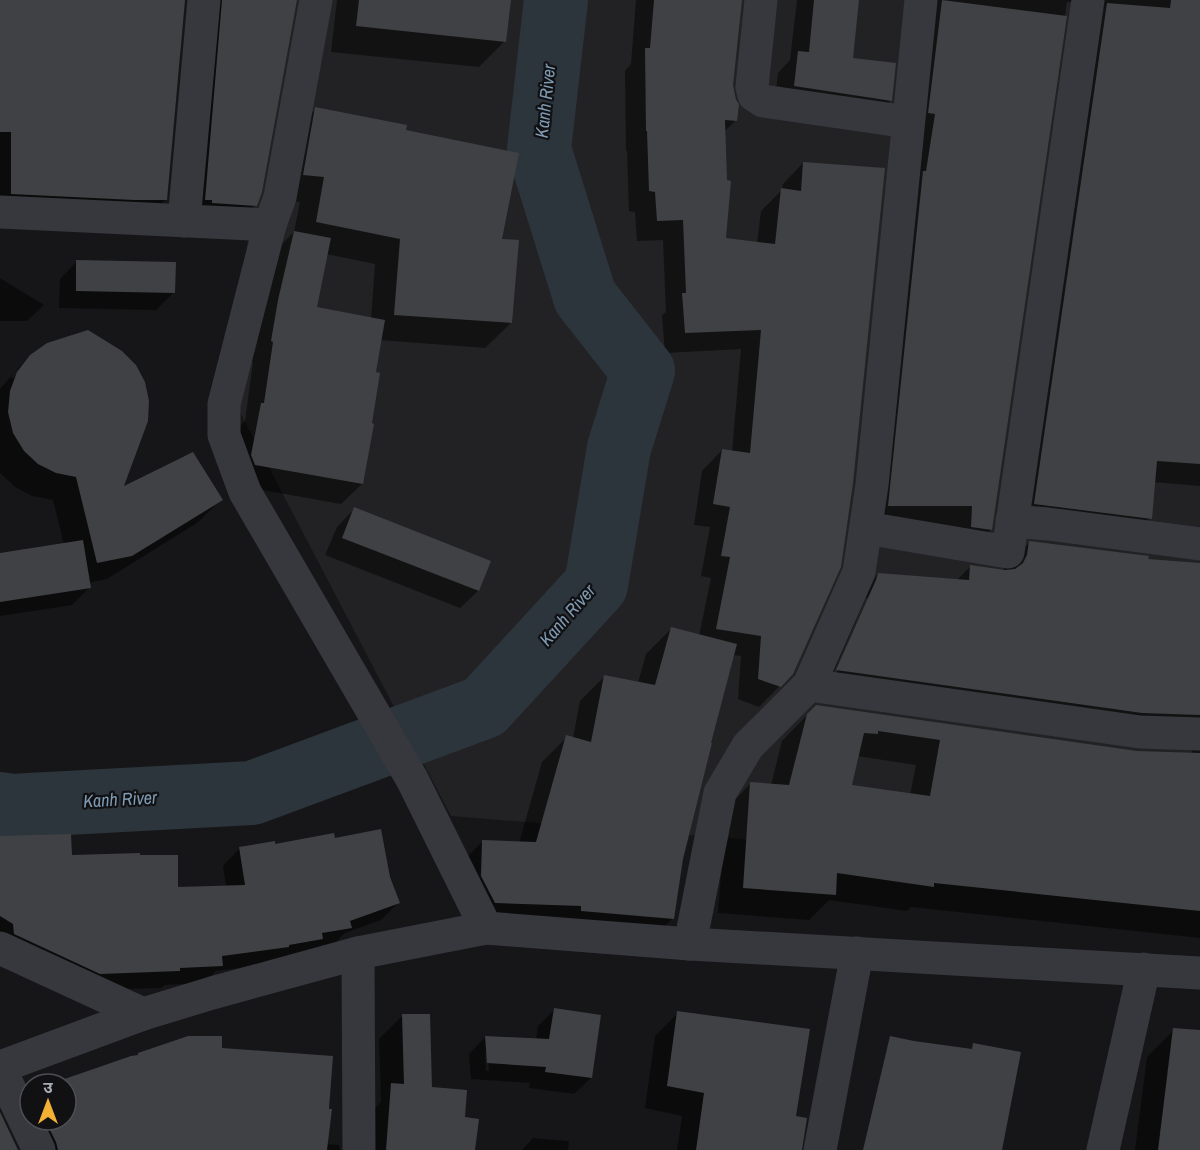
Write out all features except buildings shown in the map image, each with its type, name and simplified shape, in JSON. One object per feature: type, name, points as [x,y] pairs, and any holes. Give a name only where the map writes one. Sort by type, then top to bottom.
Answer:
[{"type":"street","points":[[184,220],[204,0]]},
{"type":"street","points":[[316,0],[280,197],[270,225],[224,404],[224,435],[245,492],[412,779],[486,928]]},
{"type":"street","points":[[761,0],[752,87],[754,96],[763,101],[908,122]]},
{"type":"street","points":[[690,944],[720,793],[747,746],[809,686],[859,572],[872,485],[921,0]]},
{"type":"street","points":[[866,528],[1008,552],[1088,0]]},
{"type":"street","points":[[0,212],[270,225]]},
{"type":"street","points":[[1012,520],[1200,544]]},
{"type":"street","points":[[809,686],[1140,732],[1200,734]]},
{"type":"street","points":[[39,1150],[0,1068],[143,1014],[212,993],[358,953],[486,928],[690,944],[1200,973]]},
{"type":"street","points":[[0,948],[143,1014]]},
{"type":"street","points":[[358,953],[359,1150]]},
{"type":"street","points":[[820,1150],[857,953]]},
{"type":"street","points":[[1103,1150],[1144,969]]},
{"type":"shaded area","points":[[278,0],[1200,0],[1200,876],[451,816],[229,391]]},
{"type":"waterway","name":"Kanh River","points":[[0,804],[11,806],[252,793],[484,707],[596,585],[619,448],[643,371],[585,297],[539,149],[556,0]]}]
